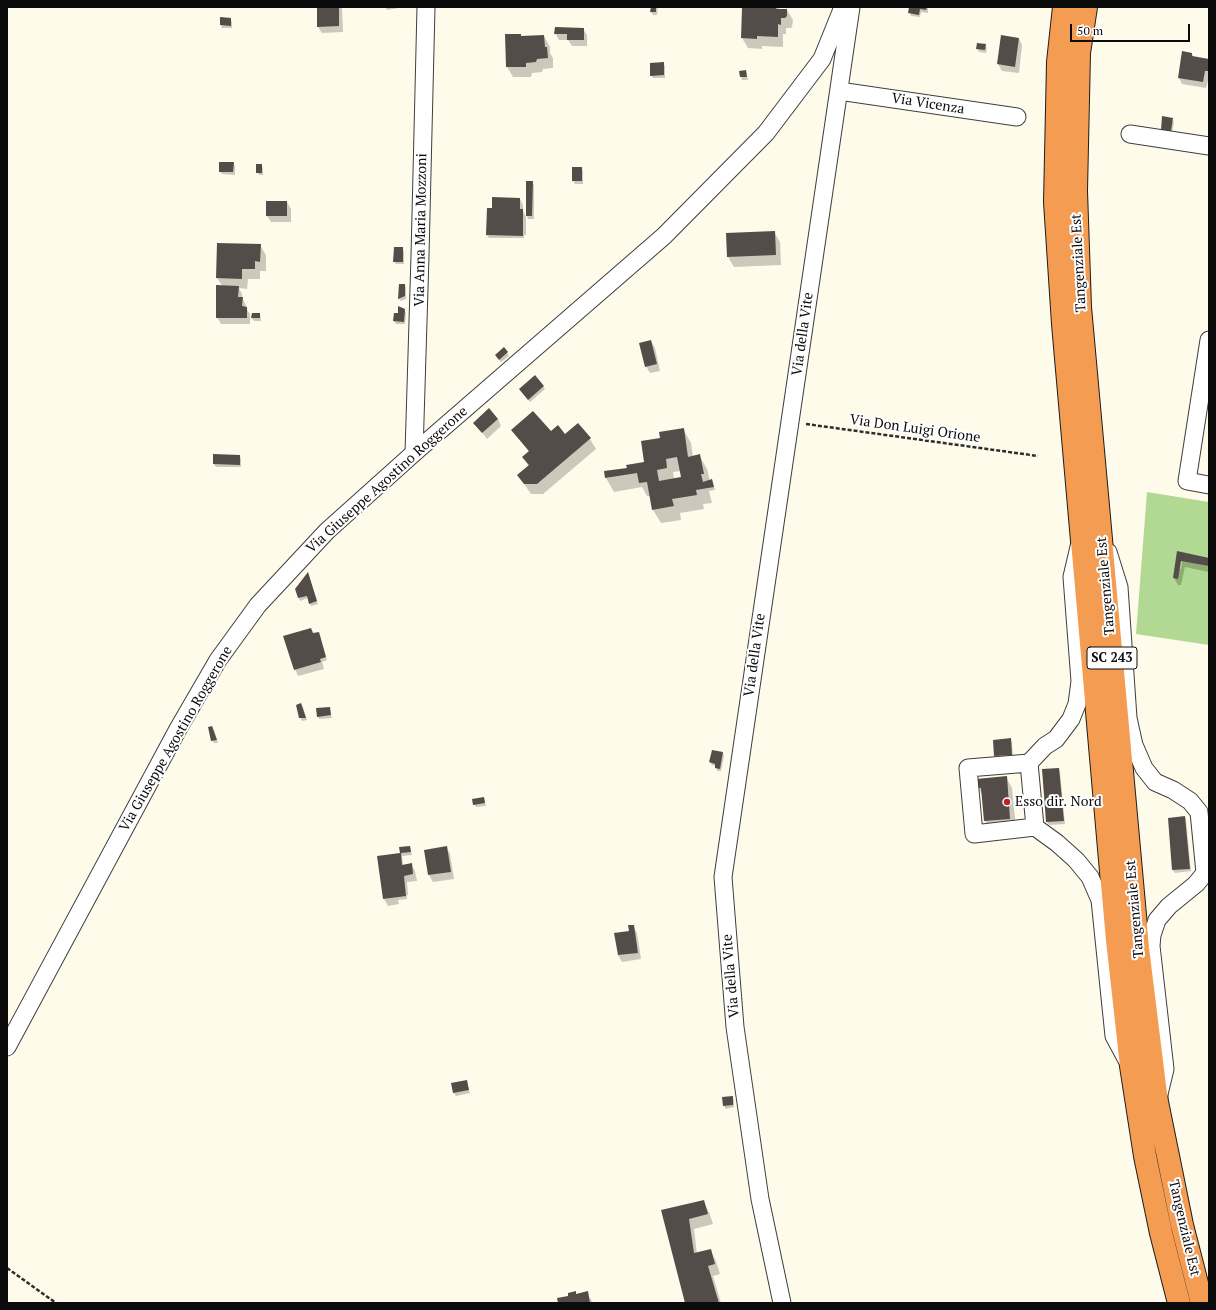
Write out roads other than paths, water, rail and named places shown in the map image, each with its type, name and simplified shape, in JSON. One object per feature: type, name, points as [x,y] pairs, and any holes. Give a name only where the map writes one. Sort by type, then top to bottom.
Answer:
[{"type":"highway","name":"Tangenziale Est","points":[[1064,7],[1058,62],[1055,202],[1063,324],[1091,534],[1157,1102],[1182,1225],[1202,1303]]},
{"type":"highway","name":"Tangenziale Est","points":[[1086,7],[1079,53],[1076,192],[1091,534],[1117,940],[1131,1066],[1145,1156],[1156,1210],[1179,1303]]},
{"type":"street","name":"Via Anna Maria Mozzoni","points":[[414,453],[426,7]]},
{"type":"street","name":"Via Giuseppe Agostino Roggerone","points":[[7,1047],[178,729],[218,660],[258,605],[327,531],[414,453],[664,236],[766,133],[822,59],[844,7]]},
{"type":"street","name":"Via della Vite","points":[[782,1303],[760,1199],[735,1027],[723,877],[851,7]]},
{"type":"street","name":"Via Vicenza","points":[[839,91],[1017,117]]},
{"type":"street","points":[[1130,134],[1209,146]]},
{"type":"street","points":[[1209,340],[1187,481],[1209,485]]},
{"type":"street","points":[[1091,534],[1072,577],[1080,681],[1077,704],[1071,719],[1056,739],[1045,746],[1029,763],[968,768],[968,776],[974,834],[1035,827],[1057,843],[1076,860],[1090,877],[1100,900],[1114,1036],[1131,1066]]},
{"type":"street","points":[[1091,534],[1119,587],[1128,718],[1134,745],[1144,768],[1155,782],[1173,790],[1204,811],[1207,873],[1169,906],[1157,920],[1152,935],[1151,946],[1165,1069],[1157,1102]]},
{"type":"street","points":[[1029,763],[1035,827]]},
{"type":"place","name":"Esso dir. Nord","points":[[1007,802]]}]
